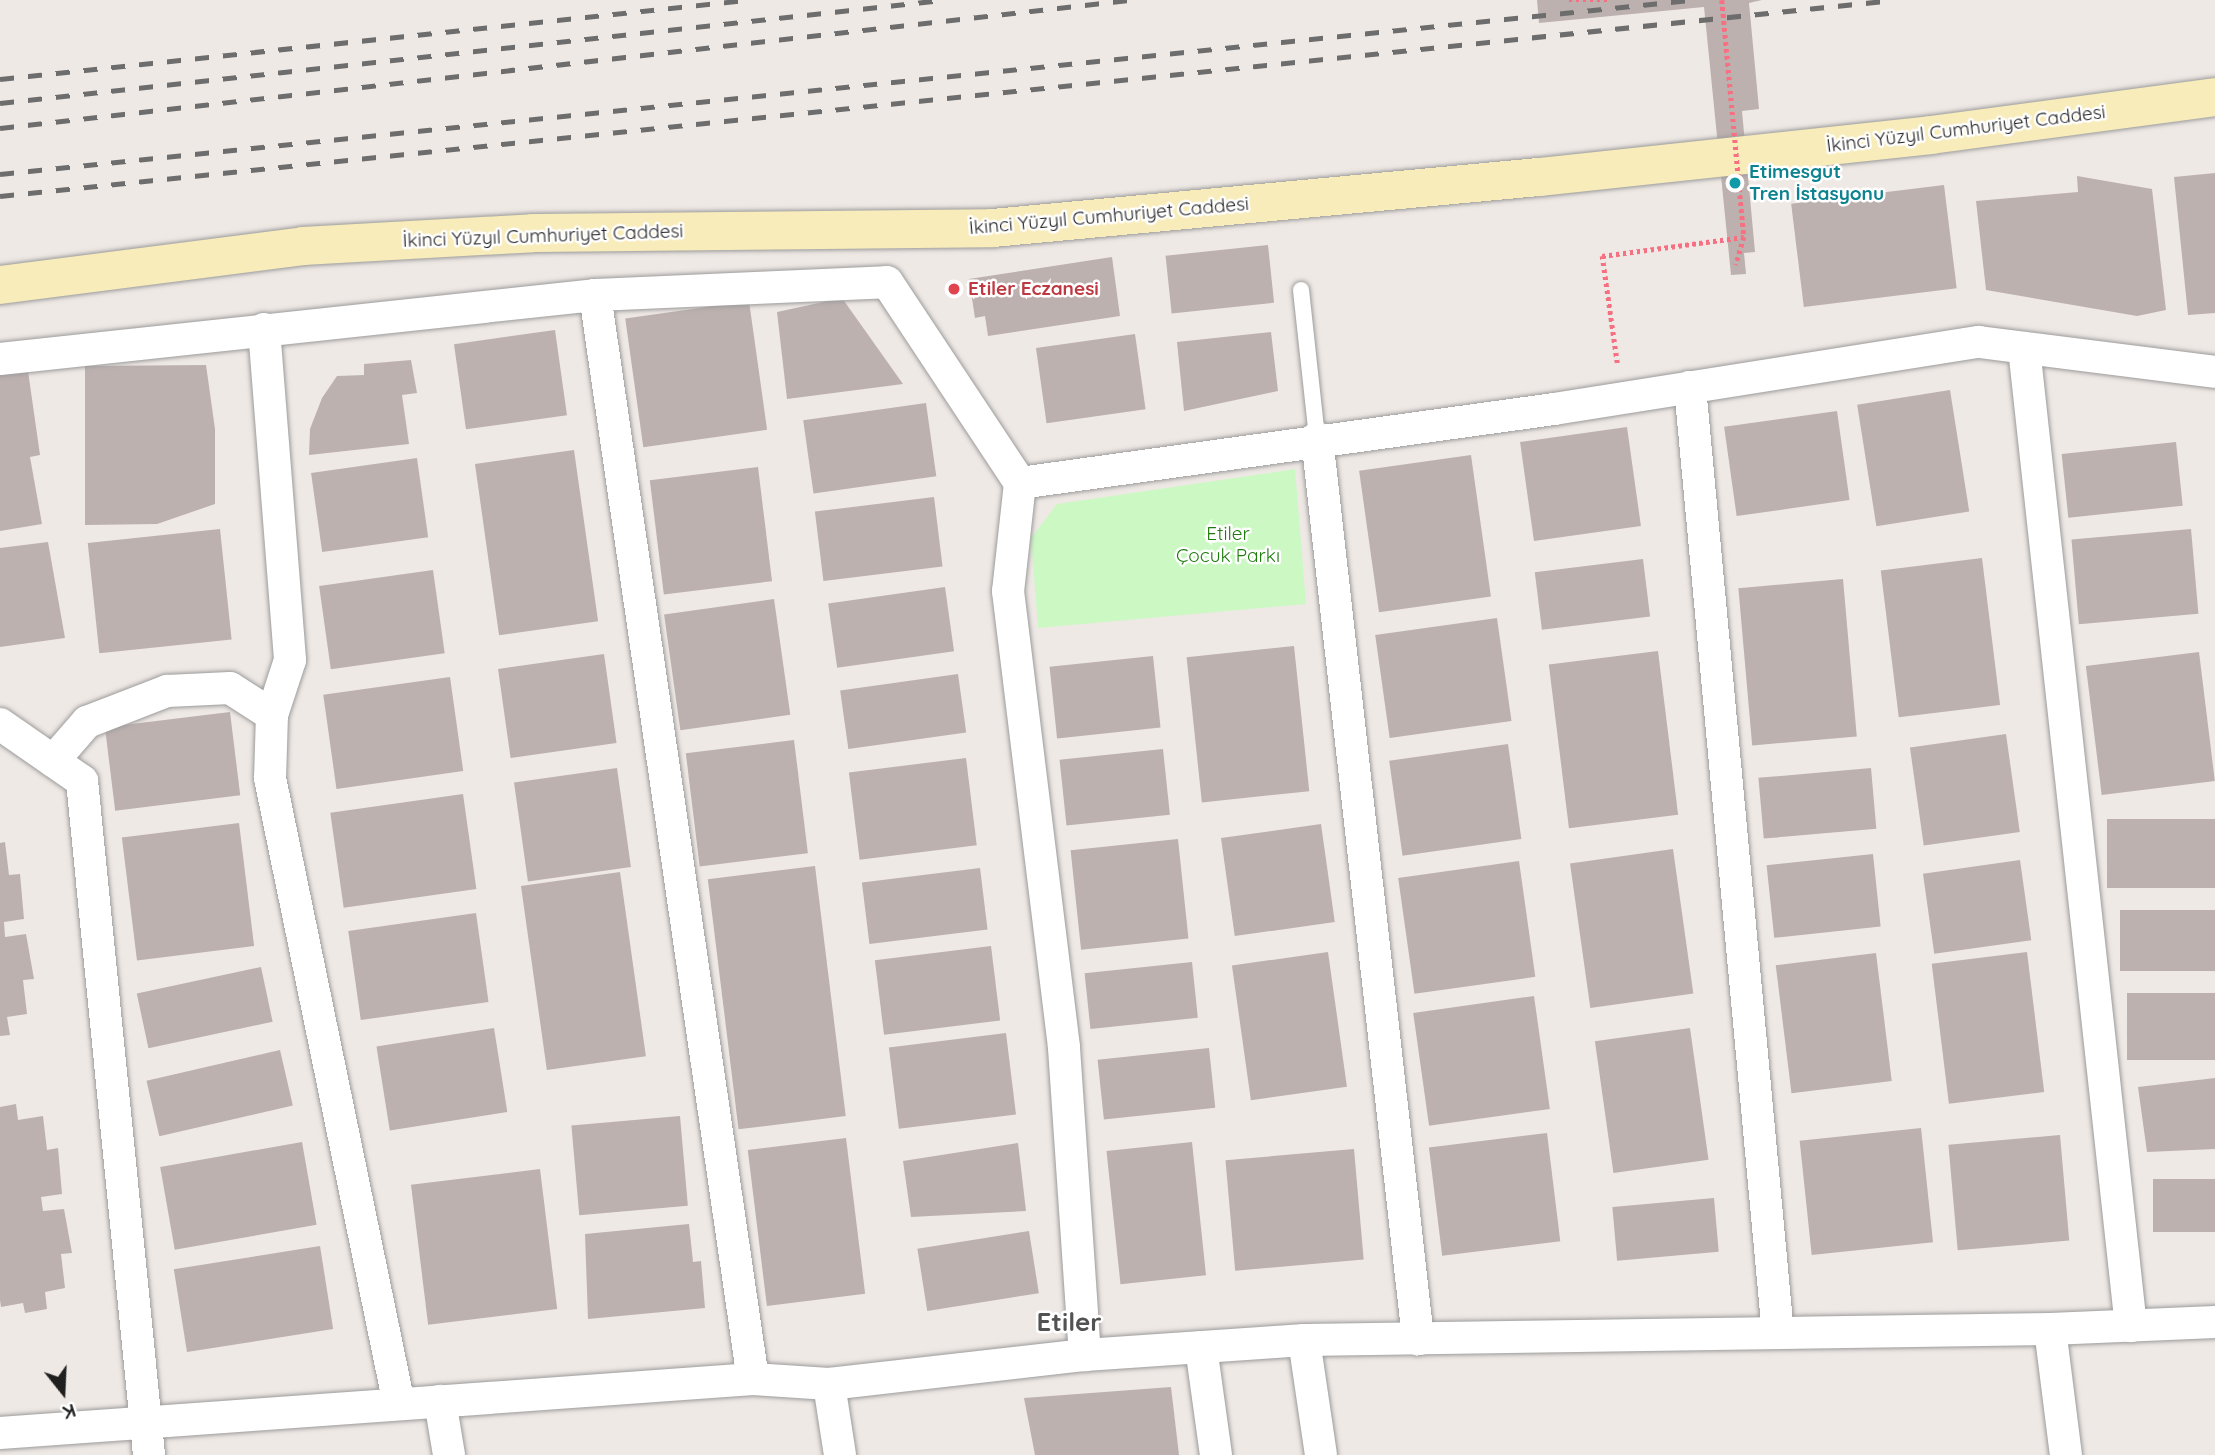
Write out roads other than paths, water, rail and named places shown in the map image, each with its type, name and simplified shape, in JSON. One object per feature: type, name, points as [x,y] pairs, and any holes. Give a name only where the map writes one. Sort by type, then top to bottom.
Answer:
[{"type":"main road","name":"İkinci Yüzyıl Cumhuriyet Caddesi","points":[[0,285],[303,246],[533,233],[993,228],[1539,177],[1931,135],[2215,97]]},
{"type":"street","points":[[0,359],[595,295],[887,282],[1020,483],[1009,591],[1064,1048],[1086,1355]]},
{"type":"street","points":[[595,295],[753,1379]]},
{"type":"street","points":[[264,329],[290,660],[272,715],[270,778],[399,1404]]},
{"type":"street","points":[[1020,483],[1317,438],[1622,398],[1979,342],[2215,372]]},
{"type":"street","points":[[2024,348],[2131,1326]]},
{"type":"street","points":[[1690,387],[1778,1333]]},
{"type":"street","points":[[1317,438],[1418,1339]]},
{"type":"street","points":[[52,761],[87,722],[167,691],[230,688],[272,715]]},
{"type":"street","points":[[0,724],[82,781],[143,1423],[149,1455]]},
{"type":"street","points":[[0,1433],[753,1379],[830,1384],[1086,1355],[1304,1340],[2050,1329],[2215,1322]]},
{"type":"street","points":[[2050,1329],[2066,1455]]},
{"type":"street","points":[[1304,1340],[1321,1455]]},
{"type":"street","points":[[1201,1348],[1216,1455]]},
{"type":"street","points":[[830,1384],[840,1455]]},
{"type":"street","points":[[440,1401],[449,1455]]},
{"type":"lane","points":[[1301,290],[1317,438]]},
{"type":"railway","points":[[0,79],[746,0]]},
{"type":"railway","points":[[0,103],[942,0]]},
{"type":"railway","points":[[0,128],[1129,0]]},
{"type":"railway","points":[[0,174],[1690,0]]},
{"type":"railway","points":[[0,196],[1892,0]]},
{"type":"place","name":"Etimesgut Tren İstasyonu","points":[[1735,183]]},
{"type":"place","name":"Etiler Eczanesi","points":[[954,289]]},
{"type":"district","name":"Etiler","points":[[1069,1322]]},
{"type":"park label","name":"Etiler Çocuk Parkı","points":[[1228,545]]}]
